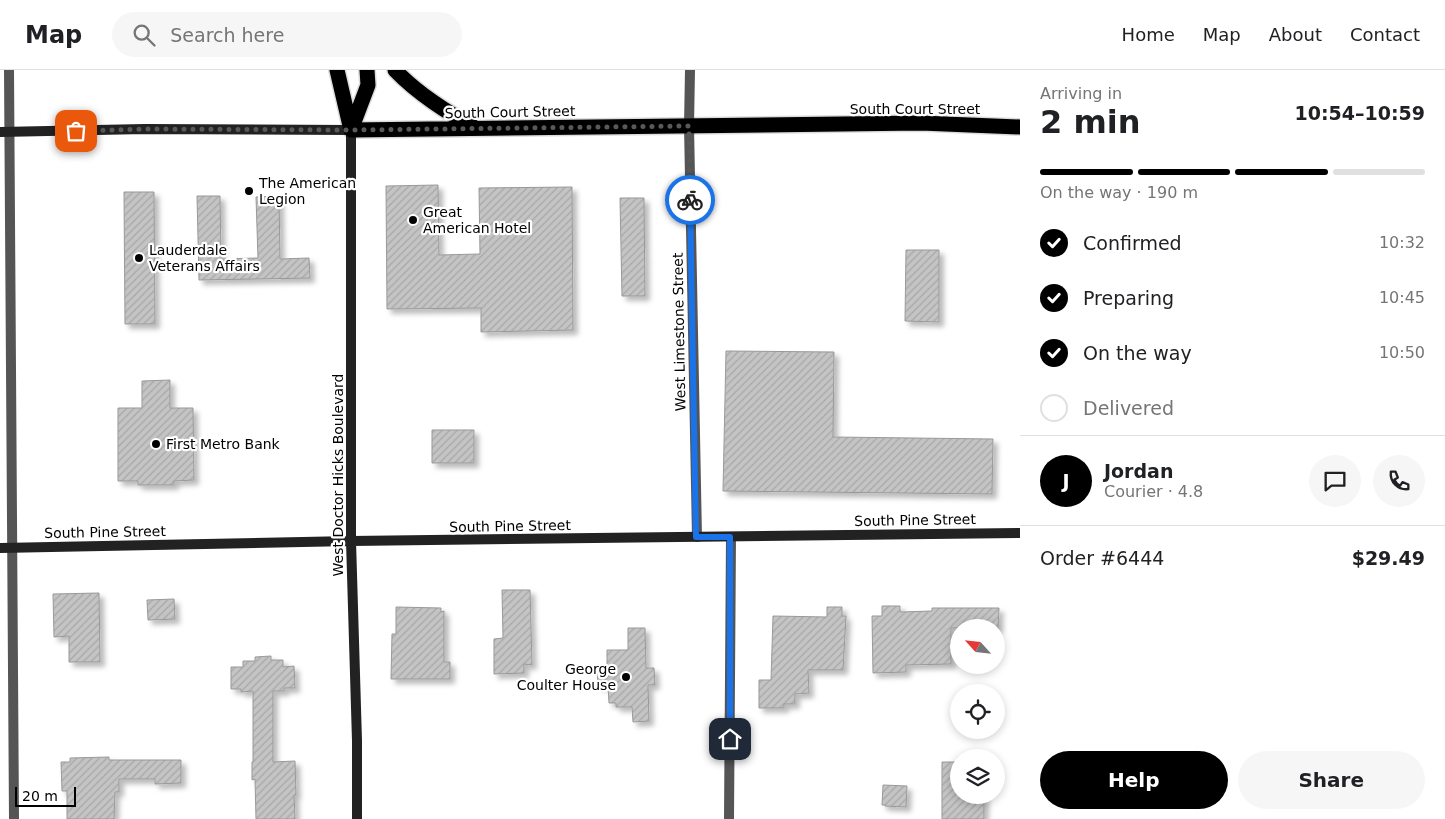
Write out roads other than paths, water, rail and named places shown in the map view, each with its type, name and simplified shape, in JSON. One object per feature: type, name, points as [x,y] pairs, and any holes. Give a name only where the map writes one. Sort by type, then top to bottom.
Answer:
[{"type":"highway","points":[[337,70],[351,130]]},
{"type":"highway","points":[[351,130],[368,85],[367,70]]},
{"type":"highway","points":[[395,70],[444,110],[476,128]]},
{"type":"highway","name":"South Court Street","points":[[351,130],[920,123],[1020,127]]},
{"type":"main road","name":"South Court Street","points":[[4,132],[145,129],[351,130]]},
{"type":"main road","name":"West Doctor Hicks Boulevard","points":[[351,130],[351,541],[357,741],[357,819]]},
{"type":"main road","name":"South Pine Street","points":[[0,548],[351,541],[1020,533]]},
{"type":"street","points":[[9,70],[4,132],[13,548],[14,819]]},
{"type":"street","name":"West Limestone Street","points":[[690,70],[689,126],[696,537]]},
{"type":"street","points":[[730,537],[730,819]]},
{"type":"place","name":"The American Legion","points":[[249,191]]},
{"type":"place","name":"Great American Hotel","points":[[413,220]]},
{"type":"place","name":"Lauderdale Veterans Affairs","points":[[139,258]]},
{"type":"place","name":"First Metro Bank","points":[[156,444]]},
{"type":"place","name":"George Coulter House","points":[[626,677]]}]
